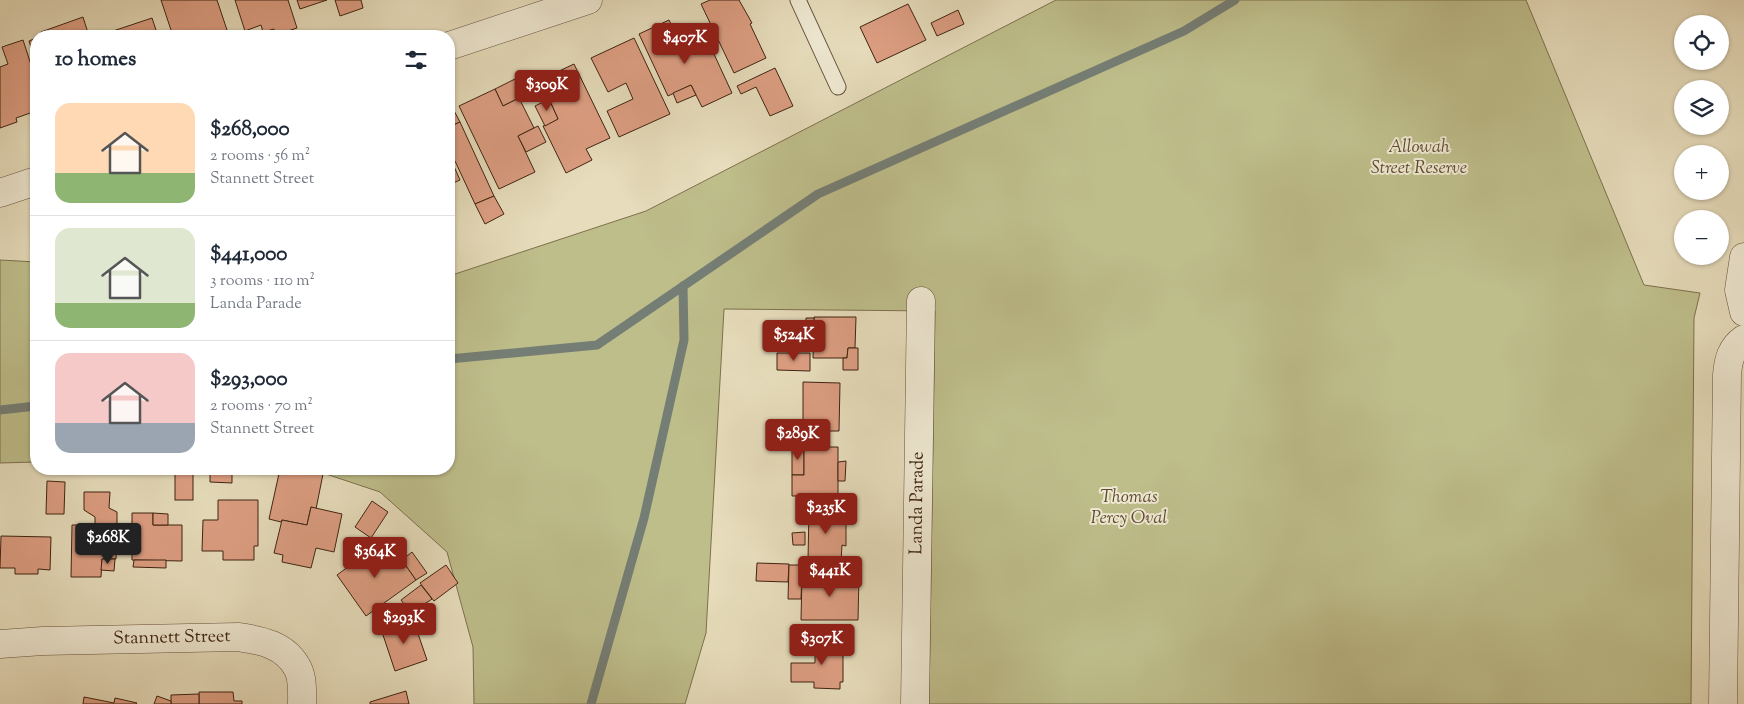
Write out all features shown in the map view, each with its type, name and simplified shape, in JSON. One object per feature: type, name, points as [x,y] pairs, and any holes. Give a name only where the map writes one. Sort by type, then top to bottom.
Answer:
[{"type":"street","points":[[455,44],[588,0]]},
{"type":"street","points":[[0,193],[30,183]]},
{"type":"street","points":[[1744,257],[1739,290],[1744,312]]},
{"type":"street","name":"Landa Parade","points":[[915,704],[922,301]]},
{"type":"street","points":[[1723,704],[1726,376],[1728,362],[1734,349],[1744,339]]},
{"type":"street","name":"Stannett Street","points":[[0,644],[43,641],[218,638],[259,640],[276,646],[290,657],[299,670],[302,686],[302,704]]},
{"type":"lane","points":[[798,0],[838,87]]},
{"type":"green space","points":[[1056,0],[1526,0],[1644,285],[1700,293],[1694,318],[1691,704],[929,704],[935,311],[724,309],[706,633],[685,704],[474,704],[473,647],[447,552],[380,492],[329,475],[455,475],[455,274],[646,211]]},
{"type":"green space","points":[[0,260],[30,262],[30,462],[0,463]]},
{"type":"building","points":[[161,0],[217,0],[227,30],[171,30]]},
{"type":"building","points":[[235,0],[288,0],[297,28],[291,30],[262,30],[261,25],[245,30]]},
{"type":"building","points":[[297,0],[327,0],[300,9]]},
{"type":"building","points":[[335,0],[361,0],[363,8],[340,16]]},
{"type":"building","points":[[710,0],[739,0],[752,23],[750,24],[766,58],[734,73],[701,4]]},
{"type":"building","points":[[908,4],[926,40],[877,63],[860,27]]},
{"type":"building","points":[[958,10],[964,24],[937,36],[931,23]]},
{"type":"building","points":[[83,17],[87,30],[47,30]]},
{"type":"building","points":[[152,18],[156,30],[116,30]]},
{"type":"building","points":[[669,20],[684,50],[707,39],[732,93],[702,107],[691,85],[668,96],[639,34]]},
{"type":"building","points":[[634,38],[670,114],[619,137],[607,111],[633,99],[626,83],[608,92],[591,58]]},
{"type":"building","points":[[23,40],[30,62],[30,113],[16,118],[17,122],[0,128],[0,67],[8,64],[2,47]]},
{"type":"building","points":[[574,64],[610,138],[586,149],[592,160],[566,173],[543,126],[558,119],[549,99],[545,101],[536,82]]},
{"type":"building","points":[[775,68],[793,106],[770,116],[756,87],[741,94],[737,86]]},
{"type":"building","points":[[515,79],[523,96],[503,106],[495,89]]},
{"type":"building","points":[[691,85],[696,95],[677,103],[673,93]]},
{"type":"building","points":[[495,89],[503,106],[519,98],[534,128],[518,136],[535,172],[499,189],[459,106]]},
{"type":"building","points":[[549,99],[558,119],[545,126],[535,106]]},
{"type":"building","points":[[455,113],[460,122],[455,124]]},
{"type":"building","points":[[460,122],[494,196],[475,204],[455,161],[455,124]]},
{"type":"building","points":[[538,126],[546,142],[526,152],[518,136]]},
{"type":"building","points":[[455,169],[460,180],[455,182]]},
{"type":"building","points":[[494,196],[504,214],[485,224],[475,204]]},
{"type":"building","points":[[814,317],[856,317],[855,348],[848,348],[847,358],[813,358]]},
{"type":"building","points":[[806,318],[814,318],[813,342],[806,341]]},
{"type":"building","points":[[848,348],[858,348],[858,370],[843,370],[843,358],[847,358]]},
{"type":"building","points":[[777,353],[810,353],[810,371],[777,370]]},
{"type":"building","points":[[803,382],[840,383],[839,431],[803,431]]},
{"type":"building","points":[[792,447],[804,447],[804,475],[792,475]]},
{"type":"building","points":[[804,447],[838,447],[838,496],[792,496],[792,475],[804,475]]},
{"type":"building","points":[[846,461],[845,481],[838,481],[838,462]]},
{"type":"building","points":[[175,475],[193,475],[193,500],[175,500]]},
{"type":"building","points":[[210,475],[232,475],[232,483],[210,482]]},
{"type":"building","points":[[279,475],[323,475],[316,509],[311,507],[307,525],[269,519]]},
{"type":"building","points":[[47,481],[65,482],[64,514],[46,514]]},
{"type":"building","points":[[84,492],[110,492],[109,508],[117,512],[117,528],[95,528],[95,517],[84,510]]},
{"type":"building","points":[[218,500],[258,500],[258,546],[254,546],[254,560],[223,560],[223,551],[202,551],[203,520],[218,520]]},
{"type":"building","points":[[372,501],[388,512],[371,538],[355,527]]},
{"type":"building","points":[[311,507],[342,514],[334,552],[316,548],[311,568],[282,562],[283,555],[274,553],[282,520],[307,525]]},
{"type":"building","points":[[809,510],[842,510],[841,521],[846,521],[846,546],[842,545],[841,561],[808,560]]},
{"type":"building","points":[[132,513],[153,513],[153,525],[182,525],[182,561],[132,560]]},
{"type":"building","points":[[153,513],[168,514],[168,525],[153,525]]},
{"type":"building","points":[[72,525],[117,528],[116,559],[102,559],[101,577],[71,577]]},
{"type":"building","points":[[805,532],[805,545],[793,545],[792,533]]},
{"type":"building","points":[[1,536],[51,537],[50,570],[38,569],[38,574],[15,574],[15,568],[0,568]]},
{"type":"building","points":[[379,544],[394,565],[402,560],[416,580],[366,616],[337,575]]},
{"type":"building","points":[[412,552],[427,573],[416,580],[402,560]]},
{"type":"building","points":[[102,559],[115,559],[114,571],[101,570]]},
{"type":"building","points":[[134,560],[166,560],[166,568],[133,567]]},
{"type":"building","points":[[757,563],[789,564],[788,582],[756,581]]},
{"type":"building","points":[[446,565],[458,583],[434,601],[420,583]]},
{"type":"building","points":[[789,565],[804,565],[801,599],[788,599]]},
{"type":"building","points":[[802,575],[859,576],[858,620],[801,620]]},
{"type":"building","points":[[421,585],[432,599],[411,613],[401,600]]},
{"type":"building","points":[[413,619],[427,660],[395,671],[381,629]]},
{"type":"building","points":[[815,637],[841,638],[843,682],[840,682],[840,689],[814,688],[814,682],[791,682],[791,663],[815,663]]},
{"type":"building","points":[[406,691],[409,704],[370,704],[370,702]]},
{"type":"building","points":[[199,692],[233,692],[234,701],[242,701],[242,704],[199,704]]},
{"type":"building","points":[[199,694],[199,704],[171,704],[171,695]]},
{"type":"building","points":[[157,696],[171,701],[171,704],[154,704]]},
{"type":"building","points":[[84,697],[114,703],[115,698],[137,703],[83,704]]},
{"type":"waterway","points":[[455,358],[597,345],[818,194],[1184,31],[1235,0]]},
{"type":"waterway","points":[[591,704],[644,518],[684,340],[683,286]]},
{"type":"waterway","points":[[0,410],[30,407]]},
{"type":"park label","name":"Allowah Street Reserve","points":[[1419,158]]},
{"type":"park label","name":"Thomas Percy Oval","points":[[1129,508]]}]
